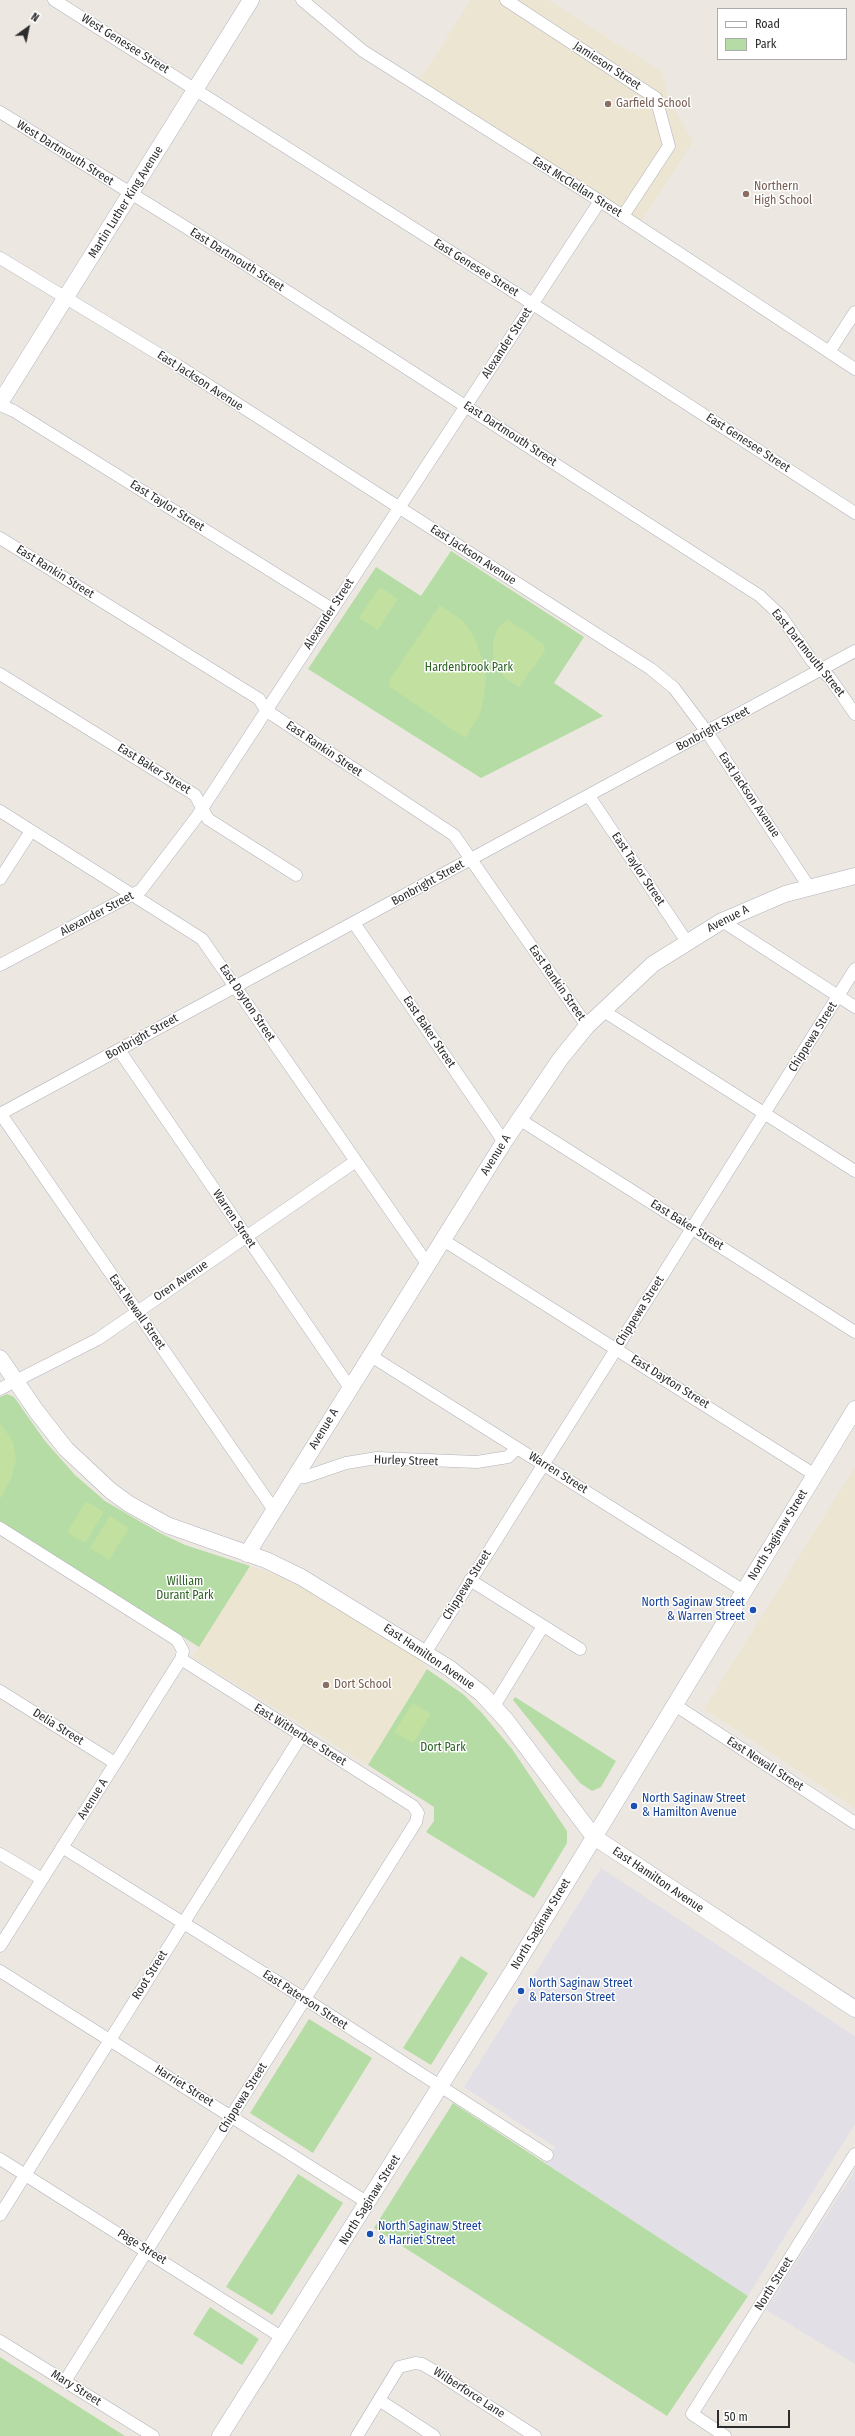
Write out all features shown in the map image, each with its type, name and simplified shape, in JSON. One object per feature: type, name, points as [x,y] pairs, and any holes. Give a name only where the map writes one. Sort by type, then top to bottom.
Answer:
[{"type":"street","name":"West Genesee Street","points":[[54,0],[196,89]]},
{"type":"street","name":"Martin Luther King Avenue","points":[[0,404],[251,0]]},
{"type":"street","name":"East McClellan Street","points":[[302,0],[363,51],[600,201],[855,369]]},
{"type":"street","name":"Jamieson Street","points":[[506,0],[656,98],[669,146],[622,216]]},
{"type":"street","name":"East Genesee Street","points":[[196,89],[855,513]]},
{"type":"street","name":"West Dartmouth Street","points":[[0,112],[130,194]]},
{"type":"street","name":"East Dartmouth Street","points":[[130,194],[466,405],[760,596],[781,616],[812,661],[830,678],[855,714]]},
{"type":"street","name":"Alexander Street","points":[[0,965],[141,890],[203,807],[600,201]]},
{"type":"street","name":"East Jackson Avenue","points":[[0,258],[65,299],[180,367],[651,669],[674,688],[707,732],[809,887]]},
{"type":"street","points":[[829,352],[855,312]]},
{"type":"street","name":"East Taylor Street","points":[[0,404],[14,411],[332,610]]},
{"type":"street","name":"East Rankin Street","points":[[0,538],[259,699],[266,710],[454,835],[586,1026]]},
{"type":"street","name":"Bonbright Street","points":[[0,1114],[235,985],[354,923],[855,651]]},
{"type":"street","name":"East Baker Street","points":[[0,674],[195,795],[203,807],[208,819],[296,875]]},
{"type":"street","name":"East Taylor Street","points":[[589,796],[686,942]]},
{"type":"street","name":"East Dayton Street","points":[[0,811],[202,939],[428,1265]]},
{"type":"street","points":[[0,879],[31,831]]},
{"type":"street","name":"Avenue A","points":[[247,1554],[504,1142],[561,1058],[586,1026],[654,964],[686,942],[722,921],[785,894],[855,876]]},
{"type":"street","points":[[722,921],[855,1007]]},
{"type":"street","name":"East Baker Street","points":[[354,923],[504,1142]]},
{"type":"street","name":"Chippewa Street","points":[[426,1653],[470,1580],[855,969]]},
{"type":"street","name":"East Rankin Street","points":[[602,1010],[855,1171]]},
{"type":"street","name":"Warren Street","points":[[119,1050],[350,1388]]},
{"type":"street","name":"East Newall Street","points":[[0,1114],[274,1510]]},
{"type":"street","name":"East Baker Street","points":[[519,1119],[855,1332]]},
{"type":"street","name":"Oren Avenue","points":[[0,1389],[98,1339],[136,1311],[356,1161]]},
{"type":"street","name":"East Dayton Street","points":[[443,1240],[815,1475]]},
{"type":"street","name":"Warren Street","points":[[371,1356],[744,1592]]},
{"type":"street","name":"East Hamilton Avenue","points":[[0,1358],[66,1449],[111,1491],[129,1504],[166,1525],[284,1568],[307,1580],[426,1653],[467,1681],[494,1706],[522,1739],[594,1837],[855,2009]]},
{"type":"street","name":"North Saginaw Street","points":[[220,2436],[441,2087],[855,1408]]},
{"type":"street","name":"Hurley Street","points":[[295,1478],[305,1477],[346,1463],[377,1458],[477,1462],[508,1457],[517,1448]]},
{"type":"street","name":"East Witherbee Street","points":[[0,1528],[177,1640],[182,1655],[301,1736],[413,1806],[418,1813]]},
{"type":"street","points":[[470,1580],[580,1649]]},
{"type":"street","points":[[494,1706],[543,1626]]},
{"type":"street","name":"Avenue A","points":[[0,1946],[182,1655]]},
{"type":"street","name":"Delia Street","points":[[0,1691],[115,1763]]},
{"type":"street","name":"East Newall Street","points":[[675,1705],[855,1823]]},
{"type":"street","name":"Root Street","points":[[0,2215],[301,1736]]},
{"type":"street","name":"Chippewa Street","points":[[65,2382],[416,1822],[418,1813]]},
{"type":"street","name":"East Paterson Street","points":[[62,1847],[305,1999],[547,2155]]},
{"type":"street","points":[[0,1854],[42,1879]]},
{"type":"street","name":"Harriet Street","points":[[0,1971],[368,2203]]},
{"type":"street","name":"North Street","points":[[725,2436],[692,2414],[855,2154]]},
{"type":"street","name":"Page Street","points":[[0,2159],[147,2250],[283,2338]]},
{"type":"street","name":"Mary Street","points":[[0,2341],[153,2436]]},
{"type":"street","name":"Wilberforce Lane","points":[[379,2400],[399,2367],[415,2363],[428,2367],[535,2436]]},
{"type":"street","points":[[357,2436],[379,2400],[434,2436]]},
{"type":"shaded area","points":[[471,0],[548,0],[662,72],[669,101],[693,141],[641,222],[419,81]]},
{"type":"shaded area","points":[[855,1467],[855,1808],[704,1709]]},
{"type":"shaded area","points":[[250,1566],[292,1579],[422,1661],[427,1669],[368,1765],[192,1657]]},
{"type":"shaded area","points":[[601,1868],[855,2036],[855,2124],[748,2296],[545,2163],[555,2147],[464,2087]]},
{"type":"shaded area","points":[[855,2171],[855,2364],[766,2310]]},
{"type":"green space","name":"Hardenbrook Park","points":[[451,551],[584,637],[554,683],[603,716],[481,778],[308,669],[376,567],[421,596]]},
{"type":"green space","points":[[380,587],[398,599],[378,630],[359,618]]},
{"type":"green space","points":[[440,605],[463,621],[474,637],[482,658],[486,677],[480,714],[465,738],[390,687],[389,681]]},
{"type":"green space","points":[[507,619],[543,644],[545,651],[519,687],[505,678],[493,658],[493,641],[498,628]]},
{"type":"green space","name":"William Durant Park","points":[[7,1394],[14,1397],[45,1441],[75,1475],[105,1501],[160,1533],[185,1545],[250,1566],[199,1647],[0,1521],[0,1397]]},
{"type":"green space","points":[[0,1423],[13,1442],[16,1459],[11,1479],[0,1499]]},
{"type":"green space","points":[[86,1501],[104,1512],[85,1543],[67,1532]]},
{"type":"green space","points":[[110,1516],[129,1528],[109,1560],[90,1548]]},
{"type":"green space","name":"Dort Park","points":[[427,1669],[464,1695],[482,1713],[512,1749],[567,1831],[567,1843],[534,1898],[426,1832],[434,1821],[434,1807],[368,1765]]},
{"type":"green space","points":[[515,1697],[616,1761],[601,1787],[592,1791],[580,1783],[513,1700]]},
{"type":"green space","points":[[413,1703],[431,1714],[413,1743],[394,1732]]},
{"type":"green space","points":[[461,1956],[488,1973],[431,2065],[403,2048]]},
{"type":"green space","points":[[309,2019],[372,2058],[313,2153],[250,2113]]},
{"type":"green space","points":[[453,2103],[748,2296],[667,2416],[374,2228]]},
{"type":"green space","points":[[298,2174],[343,2203],[272,2315],[226,2287]]},
{"type":"green space","points":[[210,2307],[259,2339],[242,2365],[193,2334]]},
{"type":"green space","points":[[0,2357],[125,2436],[0,2436]]},
{"type":"place","name":"Garfield School","points":[[608,104]]},
{"type":"place","name":"Northern High School","points":[[746,194]]},
{"type":"place","name":"North Saginaw Street & Warren Street","points":[[753,1610]]},
{"type":"place","name":"Dort School","points":[[326,1685]]},
{"type":"place","name":"North Saginaw Street & Hamilton Avenue","points":[[634,1806]]},
{"type":"place","name":"North Saginaw Street & Paterson Street","points":[[521,1991]]},
{"type":"place","name":"North Saginaw Street & Harriet Street","points":[[370,2234]]}]
